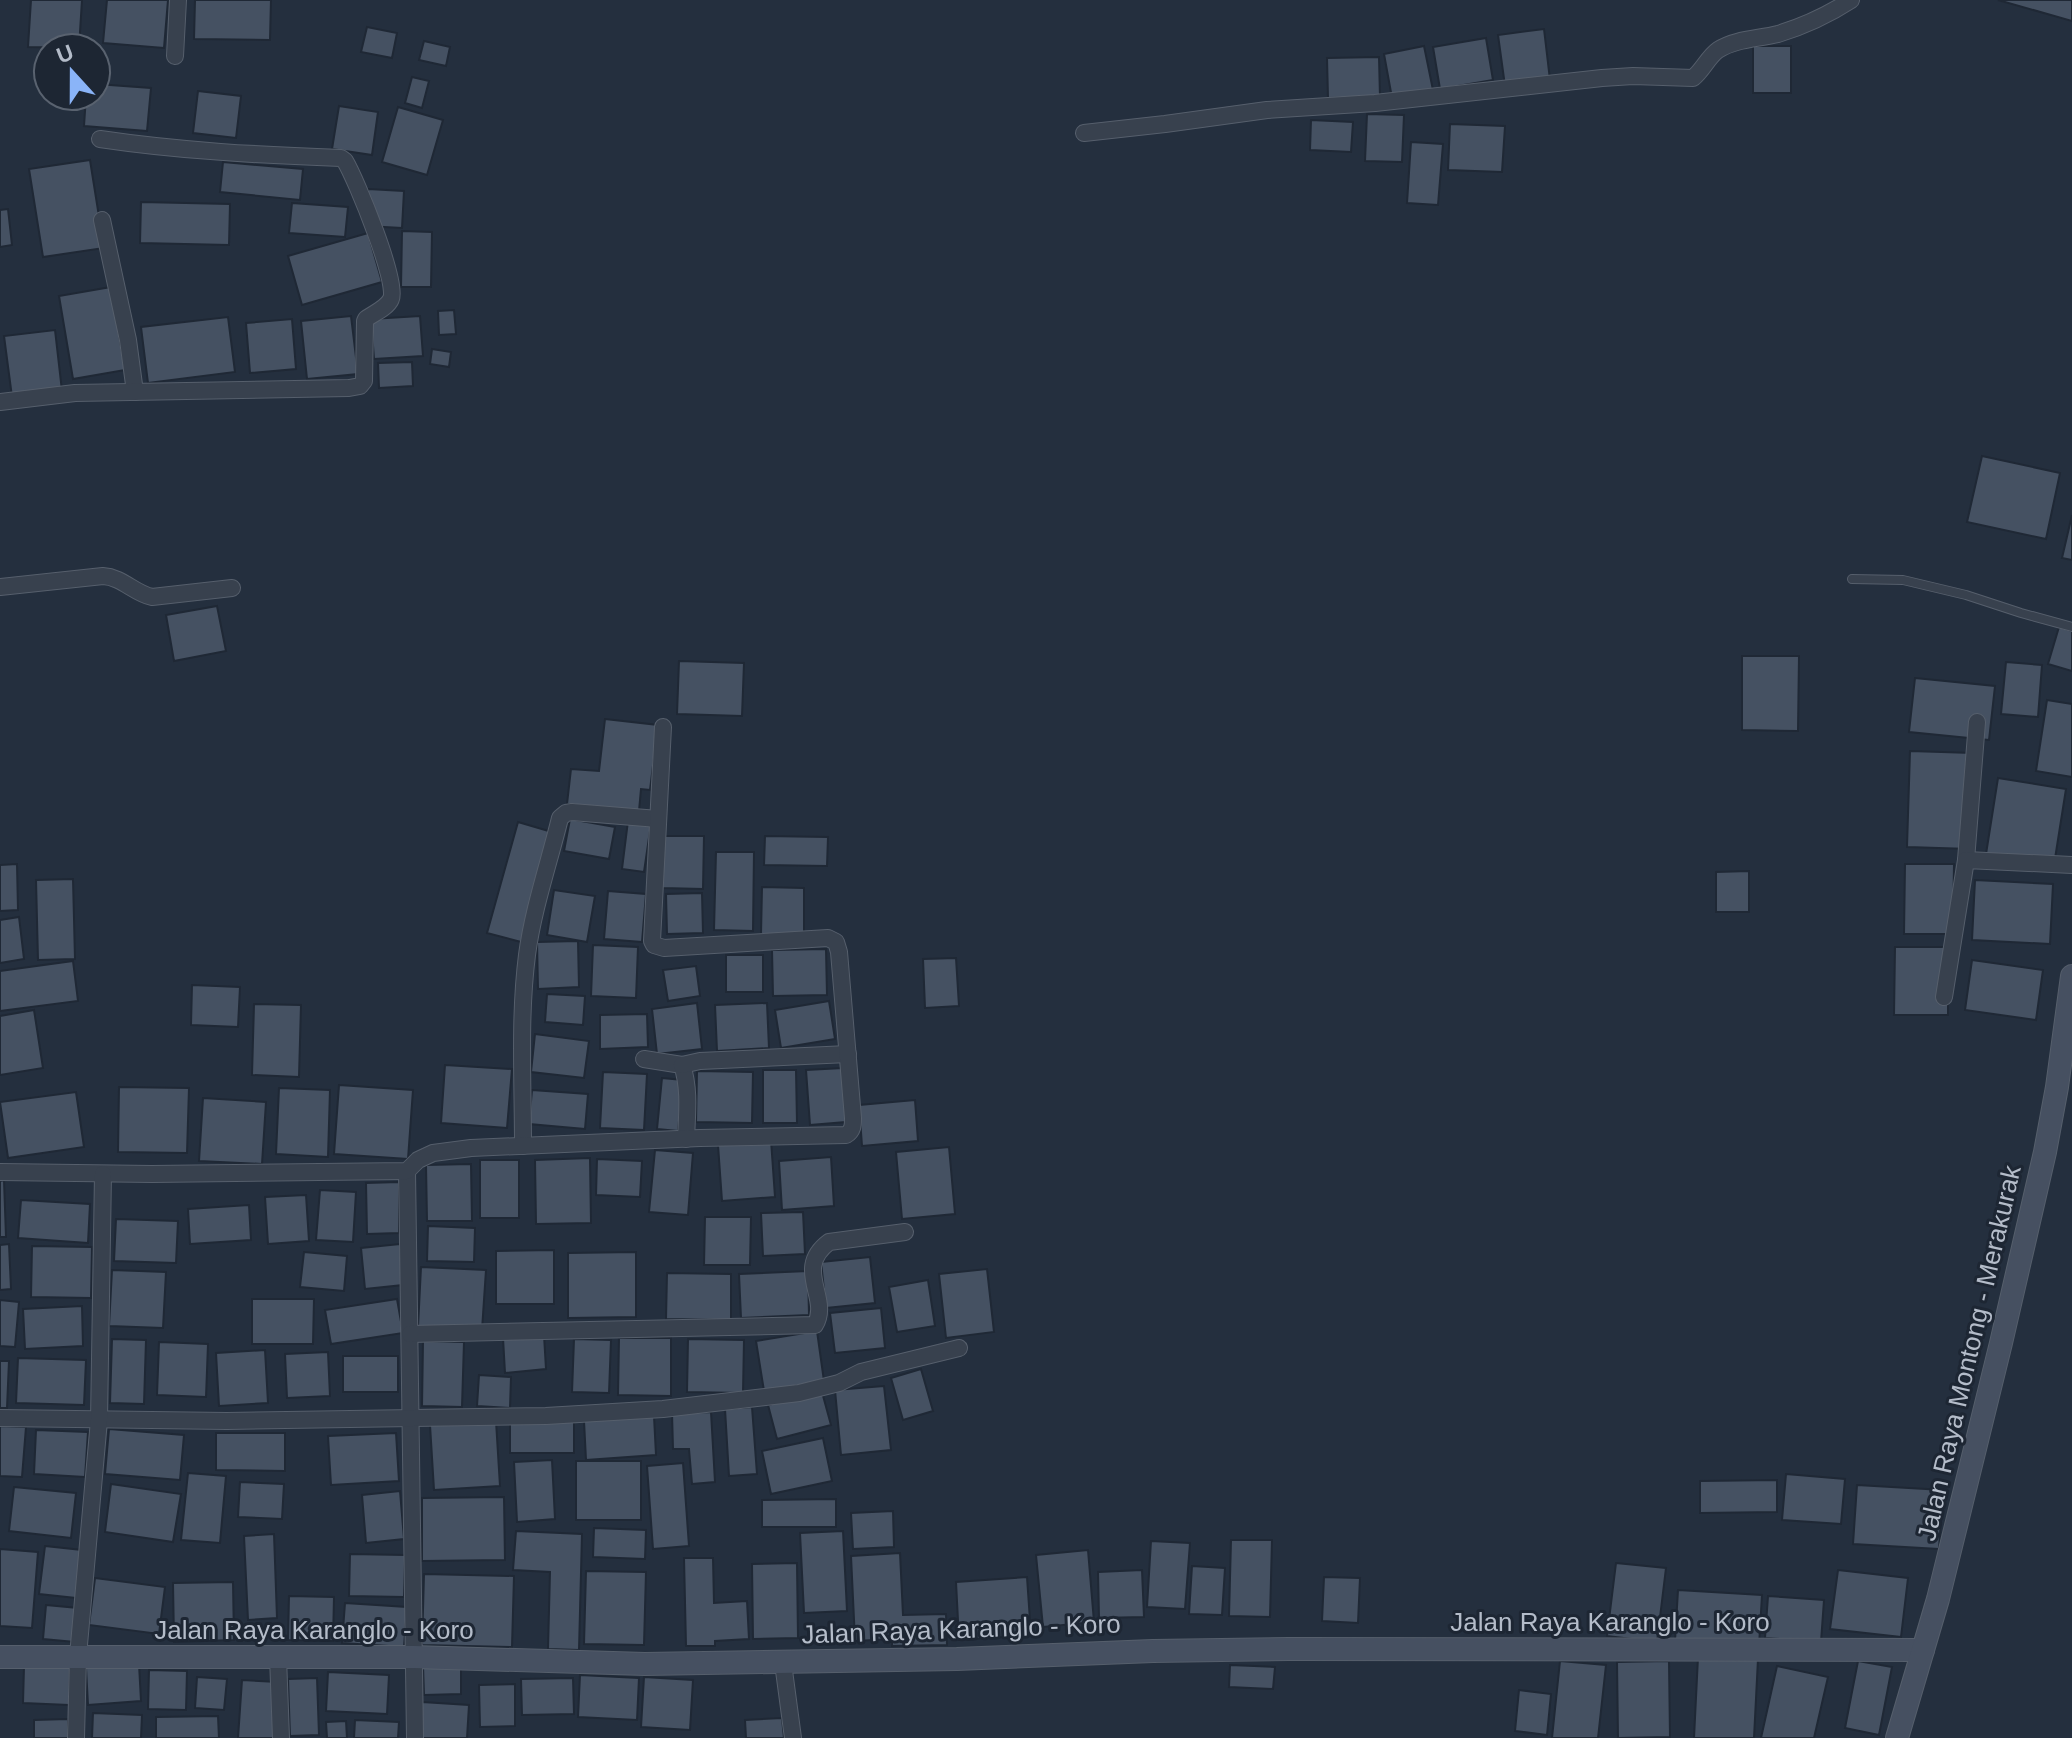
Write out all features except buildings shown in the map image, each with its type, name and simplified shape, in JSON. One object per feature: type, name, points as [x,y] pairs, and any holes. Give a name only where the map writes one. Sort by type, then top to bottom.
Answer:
[{"type":"street","points":[[175,56],[178,0]]},
{"type":"street","points":[[1084,133],[1267,110],[1375,103],[1602,78],[1693,78],[1716,51],[1805,25],[1851,0]]},
{"type":"street","points":[[0,402],[75,393],[349,388],[360,386],[364,381],[365,321],[391,301],[393,285],[363,201],[344,159],[241,155],[100,139]]},
{"type":"street","points":[[102,220],[128,340],[135,392]]},
{"type":"street","points":[[0,587],[103,576],[117,579],[152,597],[232,588]]},
{"type":"street","points":[[1944,997],[1966,860],[1977,722]]},
{"type":"street","points":[[0,1171],[103,1174],[407,1171],[418,1160],[433,1153],[471,1148],[846,1135],[852,1130],[853,1118],[838,947],[832,940],[664,948],[654,945],[651,937],[663,727]]},
{"type":"street","points":[[523,1146],[527,957],[560,818],[572,812],[658,819]]},
{"type":"street","points":[[1966,860],[2072,865]]},
{"type":"street","name":"Jalan Raya Montong - Merakurak","points":[[1897,1738],[1954,1536],[2045,1152],[2072,976]]},
{"type":"street","points":[[644,1059],[682,1065],[700,1061],[848,1054]]},
{"type":"street","points":[[682,1065],[687,1093],[686,1139]]},
{"type":"street","points":[[407,1171],[415,1738]]},
{"type":"street","points":[[76,1738],[78,1656],[99,1420],[103,1174]]},
{"type":"street","points":[[410,1334],[815,1325],[819,1316],[812,1263],[822,1247],[829,1242],[905,1232]]},
{"type":"street","points":[[0,1418],[227,1421],[600,1414],[799,1393],[839,1383],[861,1372],[959,1348]]},
{"type":"street","name":"Jalan Raya Karanglo - Koro","points":[[0,1657],[414,1657],[645,1664],[1289,1649],[1923,1650]]},
{"type":"street","points":[[278,1657],[281,1738]]},
{"type":"street","points":[[783,1663],[793,1738]]},
{"type":"lane","points":[[1852,579],[1903,580],[1966,595],[2072,627]]}]
